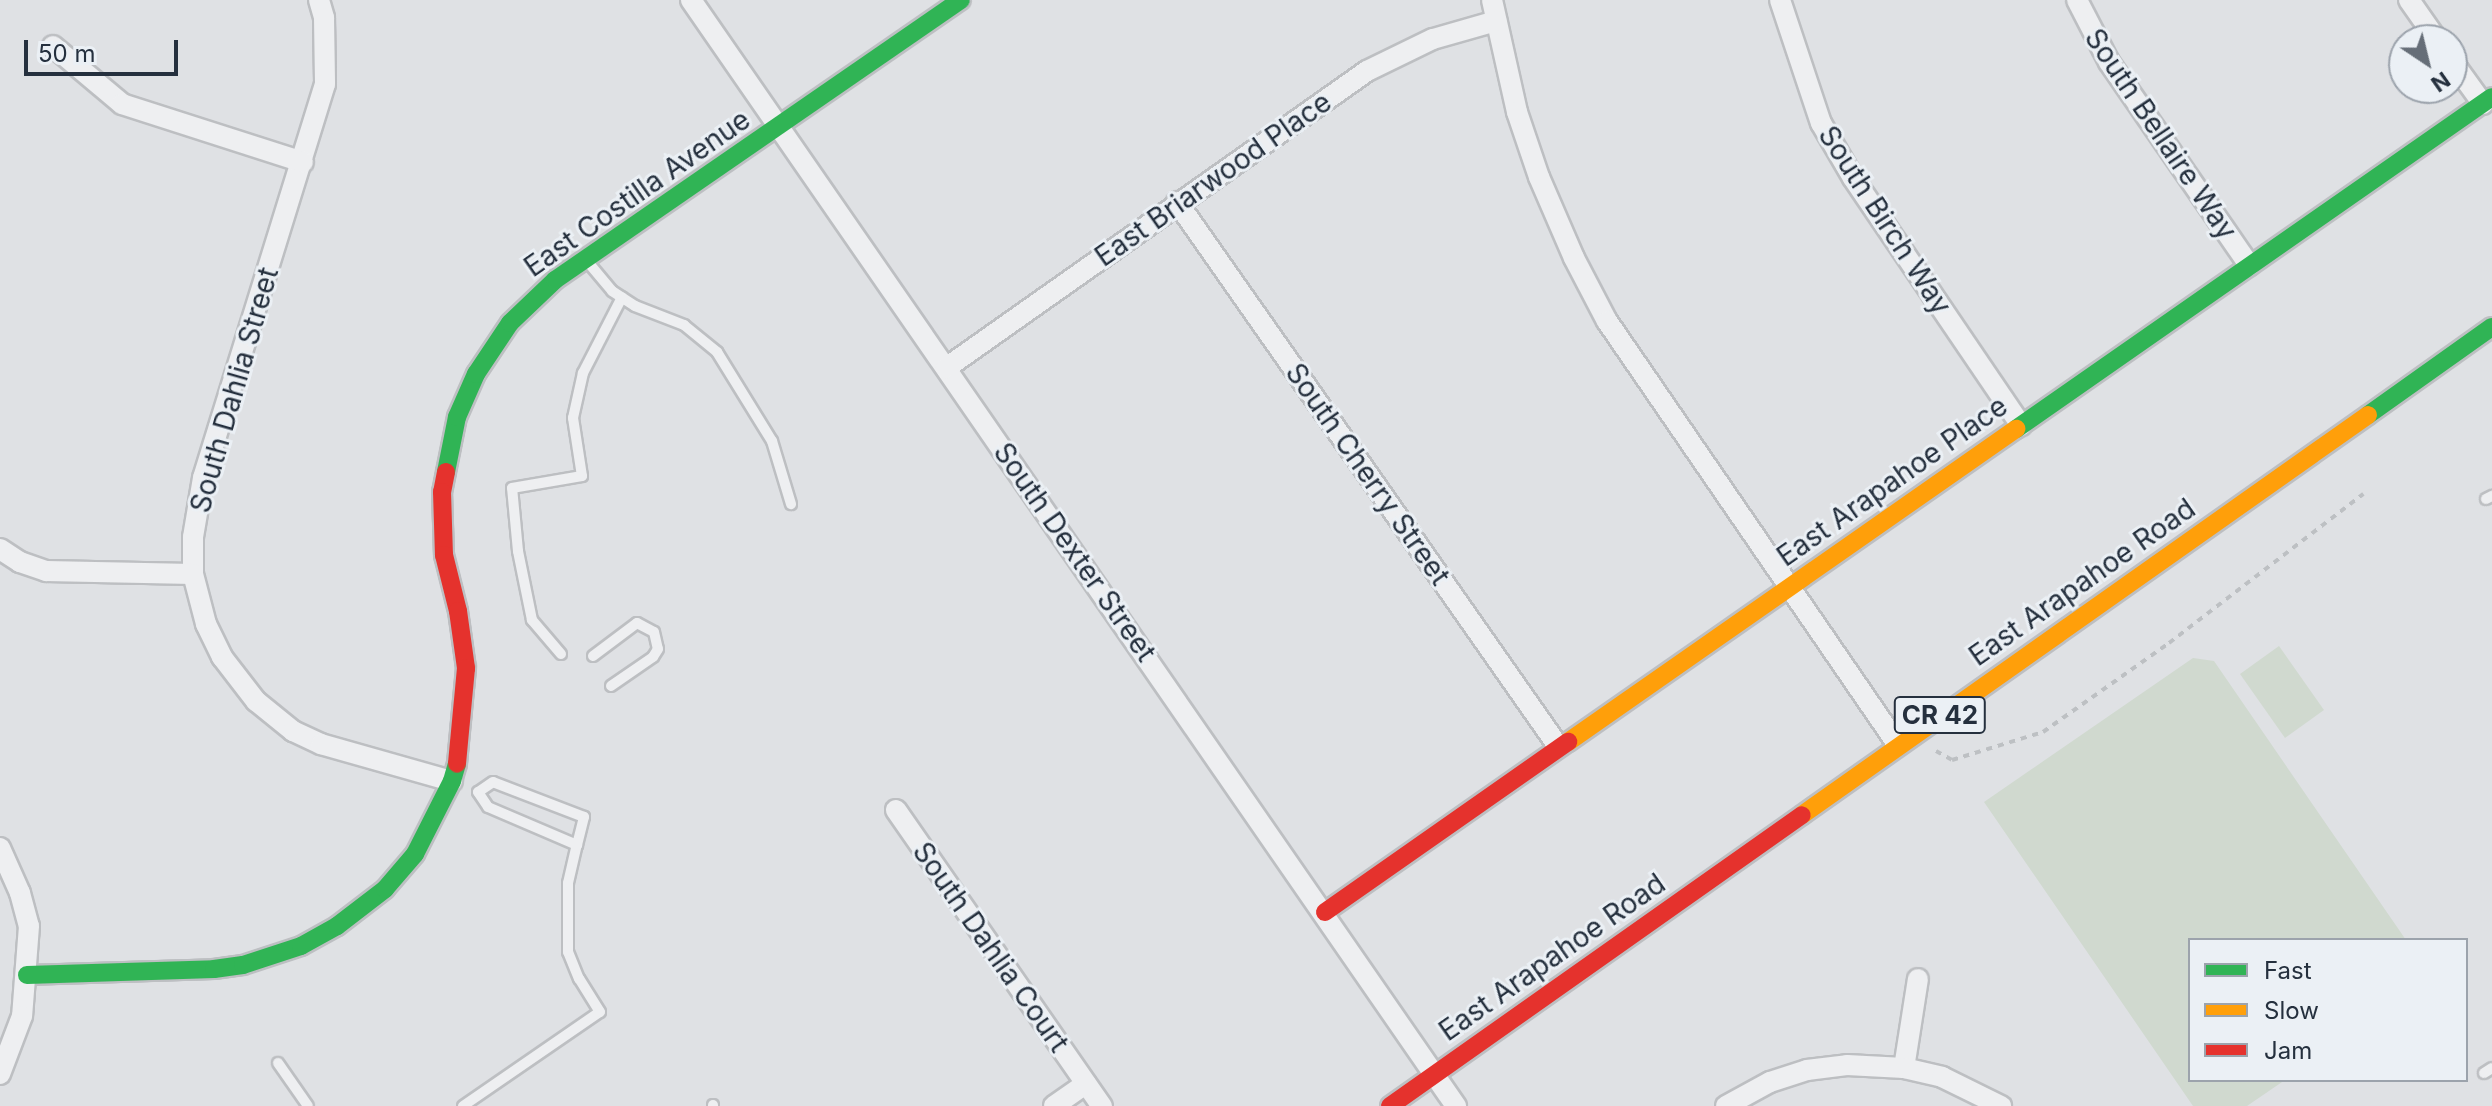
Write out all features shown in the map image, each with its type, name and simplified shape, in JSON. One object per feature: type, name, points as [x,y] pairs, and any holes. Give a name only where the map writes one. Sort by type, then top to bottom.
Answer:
[{"type":"street","name":"South Dahlia Street","points":[[319,0],[324,18],[326,75],[303,162],[203,478],[193,537],[193,574],[206,624],[222,657],[256,701],[293,731],[321,744],[452,781]]},
{"type":"street","name":"South Dexter Street","points":[[691,0],[1325,912],[1456,1106]]},
{"type":"street","name":"East Costilla Avenue","points":[[27,975],[214,969],[243,965],[301,946],[337,926],[385,889],[415,854],[452,781],[465,705],[466,668],[458,611],[444,555],[442,492],[457,417],[476,374],[510,323],[555,280],[961,0]]},
{"type":"street","points":[[1492,0],[1522,125],[1539,177],[1574,258],[1645,381],[1898,745]]},
{"type":"street","name":"South Birch Way","points":[[1780,0],[1821,123],[1853,178],[2021,425]]},
{"type":"street","name":"South Bellaire Way","points":[[2077,0],[2109,62],[2249,265]]},
{"type":"street","points":[[2409,0],[2426,24]]},
{"type":"street","name":"East Briarwood Place","points":[[946,368],[1177,202],[1394,56],[1433,39],[1496,21]]},
{"type":"street","points":[[53,46],[122,104],[303,162]]},
{"type":"street","points":[[2468,79],[2487,101]]},
{"type":"street","name":"East Arapahoe Place","points":[[1325,912],[1558,746],[2487,101]]},
{"type":"street","name":"South Cherry Street","points":[[1177,202],[1558,746]]},
{"type":"street","name":"East Arapahoe Road","points":[[1390,1106],[2492,327]]},
{"type":"street","points":[[0,549],[20,562],[46,571],[193,574]]},
{"type":"street","name":"South Dahlia Court","points":[[896,810],[1102,1106]]},
{"type":"street","points":[[0,848],[20,893],[29,926],[22,1016],[0,1074]]},
{"type":"street","points":[[1904,1068],[1918,979]]},
{"type":"street","points":[[1726,1106],[1770,1082],[1807,1070],[1847,1065],[1904,1068],[1963,1085],[2001,1106]]},
{"type":"street","points":[[1054,1106],[1086,1084]]},
{"type":"lane","points":[[586,260],[622,297],[635,306],[684,325],[717,352],[772,441],[791,504]]},
{"type":"lane","points":[[561,654],[532,620],[518,551],[512,488],[582,476],[573,418],[583,373],[622,297]]},
{"type":"lane","points":[[593,656],[626,628],[637,623],[654,632],[658,649],[653,657],[611,686]]},
{"type":"lane","points":[[452,781],[478,792],[488,807],[577,845]]},
{"type":"lane","points":[[463,1106],[600,1012],[579,979],[568,952],[568,883],[584,817],[493,782],[478,792]]},
{"type":"lane","points":[[278,1063],[308,1106]]},
{"type":"path","points":[[1919,730],[1939,756],[1952,760],[2043,732],[2169,643],[2363,494]]},
{"type":"shaded area","points":[[2279,646],[2324,710],[2285,738],[2240,674]]},
{"type":"shaded area","points":[[2193,658],[2214,661],[2405,938],[2188,938],[2188,1082],[2282,1082],[2247,1106],[2193,1106],[1984,802]]},
{"type":"traffic: fast","points":[[446,472],[457,417],[476,374],[510,323],[555,280],[961,0]]},
{"type":"traffic: fast","points":[[2016,429],[2492,97]]},
{"type":"traffic: fast","points":[[2368,415],[2492,327]]},
{"type":"traffic: fast","points":[[27,975],[214,969],[243,965],[301,946],[337,926],[385,889],[415,854],[452,781],[457,764]]},
{"type":"traffic: slow","points":[[1802,815],[2368,415]]},
{"type":"traffic: slow","points":[[1568,742],[2016,429]]},
{"type":"traffic: jam","points":[[446,472],[442,492],[444,555],[458,611],[466,668],[457,764]]},
{"type":"traffic: jam","points":[[1325,912],[1568,742]]},
{"type":"traffic: jam","points":[[1390,1106],[1802,815]]}]
